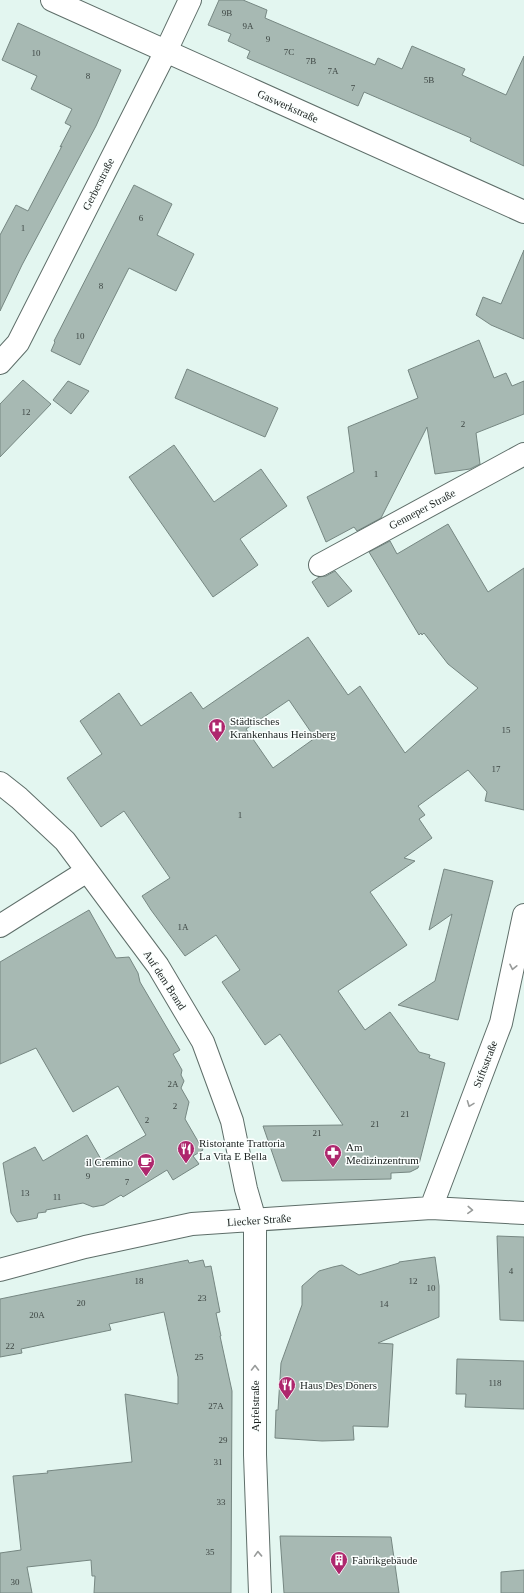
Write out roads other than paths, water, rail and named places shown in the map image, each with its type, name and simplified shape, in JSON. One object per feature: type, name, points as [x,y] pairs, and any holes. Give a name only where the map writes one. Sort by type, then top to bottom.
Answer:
[{"type":"street","name":"Gaswerkstraße","points":[[52,0],[524,212]]},
{"type":"street","name":"Gerberstraße","points":[[0,363],[18,342],[166,51],[190,0]]},
{"type":"street","name":"Genneper Straße","points":[[320,564],[524,454]]},
{"type":"street","name":"Auf dem Brand","points":[[0,784],[19,798],[65,841],[158,966],[203,1042],[232,1121],[246,1189],[255,1220]]},
{"type":"street","points":[[0,926],[87,871]]},
{"type":"street","name":"Stiftsstraße","points":[[431,1208],[501,1023],[524,915]]},
{"type":"street","name":"Liecker Straße","points":[[0,1270],[85,1247],[192,1224],[431,1208],[524,1213]]},
{"type":"street","name":"Apfelstraße","points":[[255,1220],[255,1455],[260,1593]]},
{"type":"place","name":"Städtisches Krankenhaus Heinsberg","points":[[217,742]]},
{"type":"place","name":"Ristorante Trattoria La Vita E Bella","points":[[186,1164]]},
{"type":"place","name":"Am Medizinzentrum","points":[[333,1168]]},
{"type":"place","name":"il Cremino","points":[[146,1177]]},
{"type":"place","name":"Haus Des Döners","points":[[287,1400]]},
{"type":"place","name":"Fabrikgebäude","points":[[339,1575]]}]
